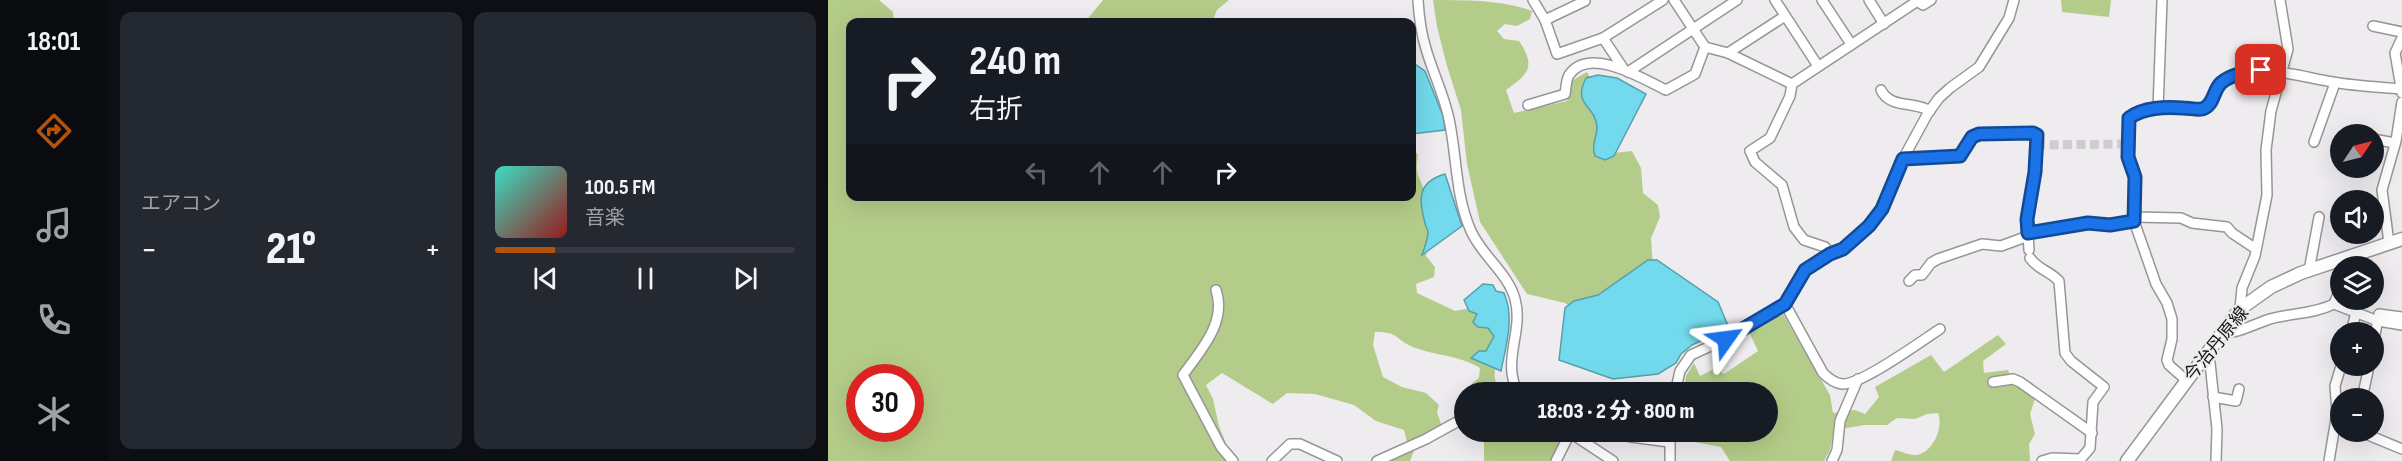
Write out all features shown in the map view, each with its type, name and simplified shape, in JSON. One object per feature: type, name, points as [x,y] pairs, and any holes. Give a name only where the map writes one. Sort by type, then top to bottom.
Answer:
[{"type":"main road","name":"今治丹原線","points":[[2362,256],[2402,239]]},
{"type":"main road","name":"今治丹原線","points":[[2127,461],[2240,309],[2271,287],[2309,271],[2330,266]]},
{"type":"street","points":[[1418,0],[1425,45],[1449,118],[1463,208],[1471,231],[1508,283],[1516,302],[1517,317],[1510,371],[1514,382]]},
{"type":"street","points":[[1533,0],[1545,20],[1557,54],[1603,38],[1663,0]]},
{"type":"street","points":[[1545,20],[1585,0]]},
{"type":"street","points":[[1674,0],[1705,47],[1728,53],[1792,84]]},
{"type":"street","points":[[1626,70],[1737,0]]},
{"type":"street","points":[[1774,0],[1818,66]]},
{"type":"street","points":[[1822,0],[1851,44]]},
{"type":"street","points":[[1869,0],[1884,24]]},
{"type":"street","points":[[1830,254],[1825,247],[1804,240],[1794,227],[1782,185],[1755,162],[1750,151],[1770,138],[1790,96],[1792,84],[1916,1],[1923,5],[1931,0]]},
{"type":"street","points":[[1678,382],[1680,371],[1691,355],[1726,339],[1785,304],[1805,270],[1830,254],[1843,249],[1869,226],[1882,209],[1903,159],[1930,111],[1950,87],[1979,67],[2008,18],[2014,0]]},
{"type":"street","points":[[2158,109],[2162,0]]},
{"type":"street","points":[[2240,309],[2242,288],[2256,249],[2267,195],[2266,150],[2271,111],[2288,49],[2280,0]]},
{"type":"street","points":[[1728,53],[1785,16]]},
{"type":"street","points":[[2373,26],[2402,32]]},
{"type":"street","points":[[1603,38],[1626,70]]},
{"type":"street","points":[[2186,380],[2171,368],[2167,360],[2173,328],[2172,319],[2167,303],[2156,284],[2134,219],[2135,177],[2128,157],[2129,118],[2138,111],[2203,109],[2210,104],[2216,88],[2223,80],[2242,73],[2261,70],[2402,92],[2398,53],[2402,38]]},
{"type":"street","points":[[1528,105],[1565,94],[1568,76],[1577,68],[1593,63],[1626,70],[1666,90],[1695,74],[1705,47]]},
{"type":"street","points":[[2314,142],[2335,83]]},
{"type":"street","points":[[1881,90],[1884,96],[1893,101],[1923,107],[1930,111]]},
{"type":"street","points":[[2389,243],[2382,190],[2397,144],[2402,102]]},
{"type":"street","points":[[1903,159],[1960,156],[1972,137],[1979,134],[2033,133],[2037,135],[2035,172],[2027,219],[2030,254],[2035,265],[2052,273],[2059,281],[2065,353],[2071,361],[2104,387],[2093,402],[2090,448],[2079,460],[2052,458],[2042,461]]},
{"type":"street","points":[[2309,271],[2319,217]]},
{"type":"street","points":[[1909,281],[1915,275],[1922,275],[1931,263],[1938,259],[1982,244],[2001,246],[2028,235],[2088,223],[2110,225],[2134,219],[2181,218],[2192,223],[2227,227],[2256,249]]},
{"type":"street","points":[[1216,290],[1220,300],[1217,323],[1183,375],[1221,447],[1233,461]]},
{"type":"street","points":[[1785,304],[1822,373],[1832,381],[1844,384],[1858,380],[1940,329]]},
{"type":"street","points":[[2220,334],[2235,333],[2267,320],[2330,306]]},
{"type":"street","points":[[2350,310],[2378,321],[2402,325]]},
{"type":"street","points":[[2354,322],[2356,312]]},
{"type":"street","points":[[2378,321],[2379,314],[2402,317]]},
{"type":"street","points":[[2205,354],[2210,363],[2217,429],[2216,461]]},
{"type":"street","points":[[2329,461],[2337,413],[2336,386],[2338,376]]},
{"type":"street","points":[[1993,382],[2013,379],[2020,382],[2092,433]]},
{"type":"street","points":[[1832,461],[1837,450],[1840,421],[1858,380]]},
{"type":"street","points":[[2213,397],[2236,401],[2239,389]]},
{"type":"street","points":[[1377,461],[1417,444],[1454,424]]},
{"type":"street","points":[[2384,439],[2401,445]]},
{"type":"street","points":[[1556,461],[1565,442]]},
{"type":"street","points":[[1584,442],[1613,461]]},
{"type":"street","points":[[1669,442],[1670,461]]},
{"type":"street","points":[[1272,461],[1290,444],[1300,444],[1337,461]]},
{"type":"green space","points":[[828,0],[879,0],[893,12],[894,18],[846,18],[846,201],[1416,201],[1416,152],[1418,155],[1417,170],[1427,198],[1429,215],[1430,231],[1426,256],[1435,267],[1434,277],[1416,284],[1417,293],[1455,311],[1471,308],[1493,327],[1499,343],[1496,382],[1474,382],[1479,378],[1480,368],[1464,360],[1413,347],[1393,335],[1375,332],[1373,345],[1383,377],[1402,387],[1426,393],[1439,405],[1437,412],[1442,427],[1419,438],[1410,461],[1387,461],[1398,458],[1407,442],[1404,430],[1376,421],[1354,405],[1315,394],[1287,393],[1273,404],[1222,373],[1206,385],[1213,399],[1219,426],[1233,461],[828,461]]},
{"type":"green space","points":[[1103,0],[1229,0],[1217,10],[1214,18],[1088,18]]},
{"type":"green space","points":[[1433,0],[1497,3],[1532,11],[1530,19],[1517,26],[1505,24],[1497,31],[1504,39],[1519,41],[1527,57],[1528,69],[1525,74],[1506,90],[1514,113],[1567,101],[1573,80],[1587,72],[1592,81],[1604,154],[1632,151],[1641,168],[1643,193],[1658,205],[1660,217],[1651,238],[1653,268],[1579,313],[1565,303],[1527,294],[1480,222],[1467,164],[1461,110],[1437,27]]},
{"type":"green space","points":[[2061,0],[2111,0],[2109,17],[2062,12]]},
{"type":"green space","points":[[1783,314],[1830,395],[1833,413],[1855,410],[1865,414],[1879,397],[1875,387],[1931,355],[1944,372],[1998,335],[2006,344],[1983,361],[1984,373],[2008,370],[2013,383],[2035,399],[2030,414],[2035,434],[2029,444],[2030,461],[1891,461],[1895,450],[1914,455],[1926,451],[1931,446],[1938,433],[1938,413],[1927,414],[1915,419],[1897,418],[1887,425],[1865,425],[1834,430],[1830,450],[1824,461],[1730,461],[1721,447],[1694,442],[1778,442],[1778,382],[1685,382],[1686,376],[1694,363],[1700,376],[1716,368],[1724,374],[1758,351],[1750,334]]},
{"type":"green space","points":[[1484,442],[1564,442],[1567,447],[1561,461],[1484,461]]},
{"type":"water","points":[[1416,65],[1425,71],[1443,116],[1445,130],[1416,134]]},
{"type":"water","points":[[1598,75],[1617,78],[1646,94],[1614,156],[1605,160],[1595,156],[1597,127],[1582,94],[1586,78]]},
{"type":"water","points":[[1445,174],[1462,226],[1422,255],[1428,232],[1421,206],[1422,192],[1425,186],[1436,177]]},
{"type":"water","points":[[1648,260],[1657,260],[1718,302],[1729,328],[1692,345],[1681,354],[1676,363],[1658,374],[1613,379],[1559,360],[1565,308],[1574,301],[1598,295]]},
{"type":"water","points":[[1483,284],[1493,285],[1496,291],[1504,293],[1507,302],[1509,322],[1501,371],[1471,358],[1479,351],[1486,351],[1494,336],[1488,328],[1478,327],[1473,322],[1477,314],[1469,311],[1464,300]]},
{"type":"tunnel","points":[[2036,145],[2128,144]]},
{"type":"route","points":[[1726,339],[1785,304],[1805,270],[1830,254],[1843,249],[1869,226],[1882,209],[1903,159],[1960,156],[1972,137],[1979,134],[2033,133],[2037,135],[2035,172],[2027,219],[2028,233],[2088,223],[2110,225],[2134,221],[2135,177],[2128,157],[2129,118],[2138,111],[2169,107],[2203,109],[2210,104],[2216,88],[2223,80],[2242,73],[2261,70]]}]
